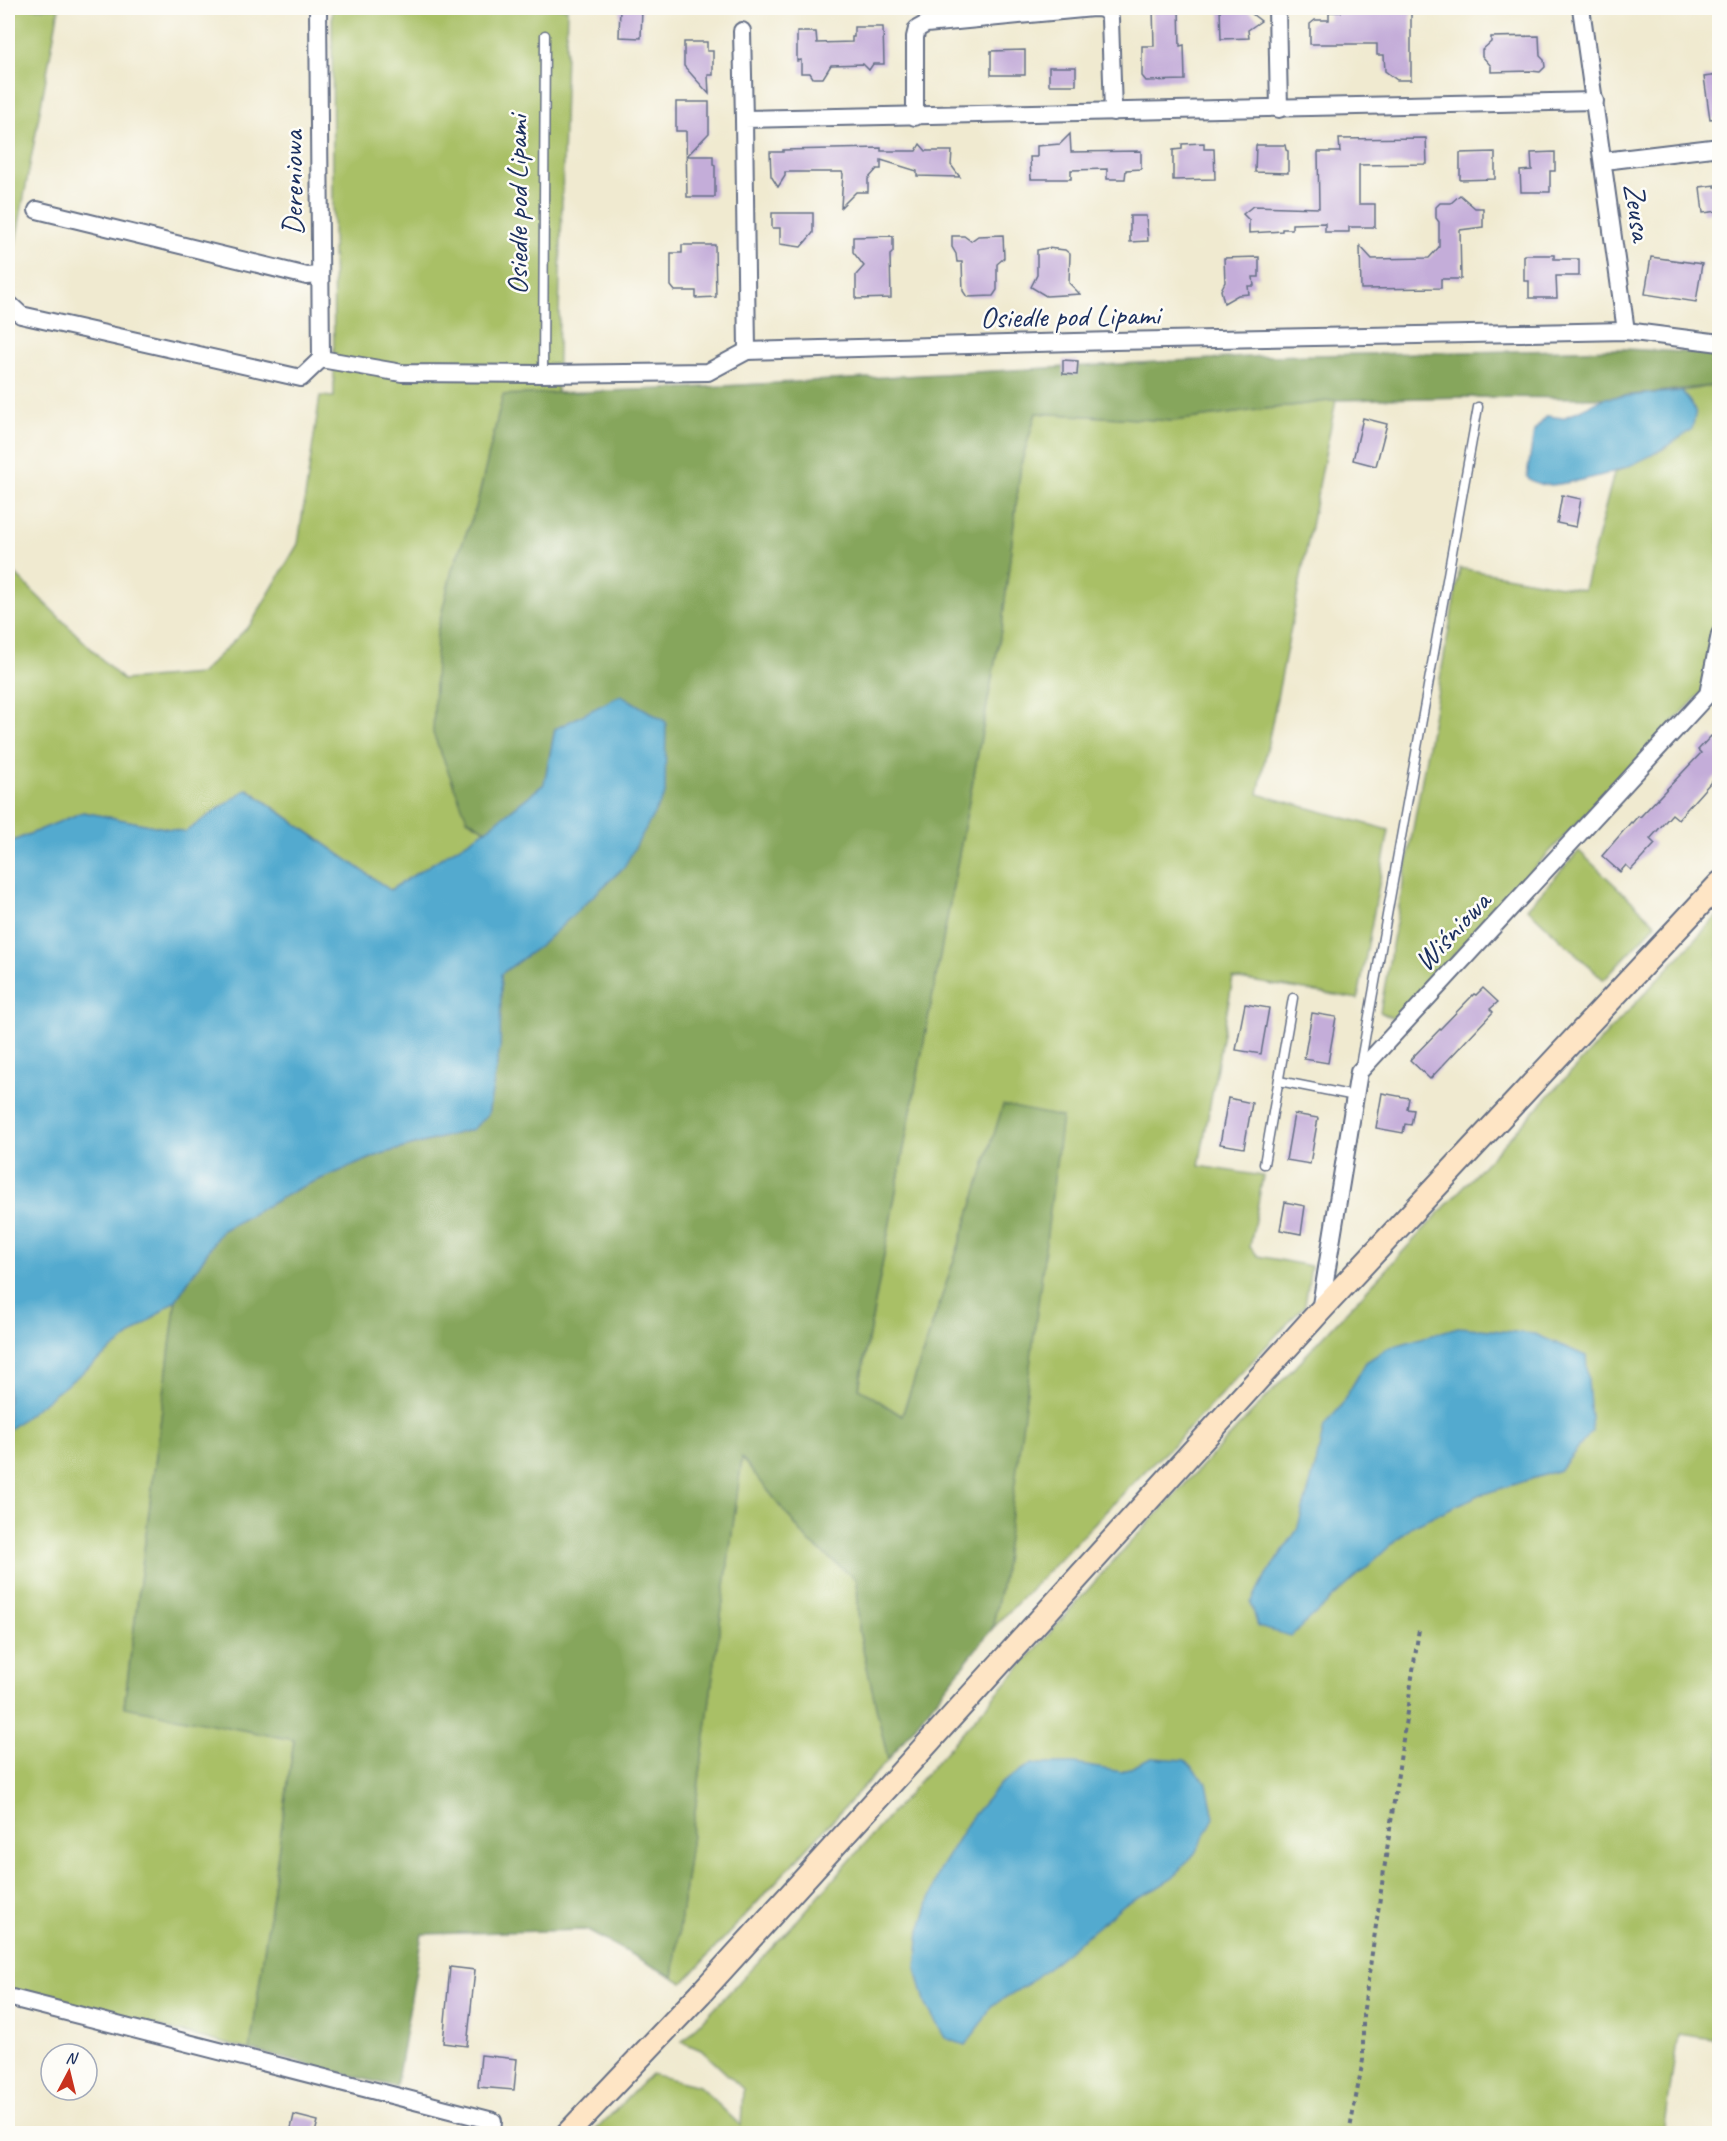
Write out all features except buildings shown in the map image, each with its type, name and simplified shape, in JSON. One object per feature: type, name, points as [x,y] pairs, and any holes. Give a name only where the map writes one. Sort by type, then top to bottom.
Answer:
[{"type":"street","name":"Dereniowa","points":[[318,8],[321,358]]},
{"type":"street","points":[[915,117],[917,29],[926,24],[1093,8],[1103,9],[1108,13],[1110,19],[1113,112]]},
{"type":"street","points":[[1277,8],[1279,109]]},
{"type":"street","name":"Zeusa","points":[[1581,8],[1626,331]]},
{"type":"street","points":[[8,303],[21,315],[301,378],[321,358],[402,373],[708,372],[747,351],[742,31]]},
{"type":"street","points":[[744,119],[1595,101]]},
{"type":"street","points":[[1604,161],[1719,147]]},
{"type":"street","points":[[38,210],[308,276],[320,275]]},
{"type":"street","points":[[1626,331],[1719,343]]},
{"type":"street","name":"Osiedle pod Lipami","points":[[747,351],[1626,331]]},
{"type":"street","name":"Wiśniowa","points":[[1359,1072],[1708,694],[1719,634]]},
{"type":"street","points":[[567,2133],[700,1994],[1320,1311],[1719,883]]},
{"type":"street","points":[[1320,1311],[1359,1072]]},
{"type":"street","points":[[8,1997],[493,2121],[492,2133]]},
{"type":"lane","name":"Osiedle pod Lipami","points":[[543,374],[545,35]]},
{"type":"lane","points":[[1359,1072],[1478,406]]},
{"type":"lane","points":[[1264,1164],[1293,998]]},
{"type":"lane","points":[[1278,1081],[1355,1096]]},
{"type":"path","points":[[1349,2133],[1363,2060],[1363,2015],[1419,1629]]},
{"type":"green space","points":[[8,8],[59,8],[8,283]]},
{"type":"green space","points":[[332,8],[567,8],[557,393],[503,395],[476,508],[452,570],[437,633],[467,819],[486,830],[390,890],[248,789],[185,832],[83,812],[8,843],[8,567],[123,680],[200,674],[251,624],[298,544],[320,396],[334,397]]},
{"type":"green space","points":[[1624,349],[1719,354],[1719,385],[1605,398],[1468,397],[1336,400],[1173,421],[1036,413],[1021,464],[1002,625],[859,1388],[902,1416],[1003,1105],[1062,1117],[1003,1577],[992,1629],[888,1760],[859,1631],[857,1580],[809,1542],[742,1458],[673,1977],[586,1930],[422,1934],[396,2087],[250,2050],[294,1740],[124,1707],[176,1300],[221,1231],[299,1188],[381,1154],[473,1129],[488,1114],[500,1047],[501,974],[541,945],[624,867],[555,729],[544,784],[486,830],[467,819],[433,733],[437,633],[452,570],[476,508],[503,395],[687,388],[1266,356]]},
{"type":"green space","points":[[1719,385],[1719,602],[1703,691],[1394,1019],[1380,1012],[1460,568],[1584,590],[1614,473],[1666,448],[1696,411],[1682,391]]},
{"type":"green space","points":[[1336,400],[1258,794],[1389,830],[1358,999],[1233,978],[1199,1166],[1263,1176],[1250,1247],[1258,1256],[1311,1266],[1305,1305],[1176,1442],[992,1629],[1003,1577],[1003,1106],[902,1416],[859,1389],[1002,625],[1021,464],[1036,413],[1173,421]]},
{"type":"green space","points":[[1579,851],[1656,924],[1604,980],[1527,908]]},
{"type":"green space","points":[[1719,914],[1720,2040],[1678,2034],[1664,2133],[592,2134],[651,2074],[699,2086],[741,2126],[743,2089],[701,2050],[682,2042],[795,1923],[1113,1561]]},
{"type":"green space","points":[[176,1300],[124,1706],[294,1740],[250,2050],[8,1989],[8,1430]]},
{"type":"green space","points":[[742,1457],[809,1542],[857,1580],[859,1631],[888,1760],[683,1983],[673,1977]]},
{"type":"water","points":[[1682,391],[1696,411],[1692,429],[1649,456],[1589,479],[1542,485],[1527,477],[1534,431],[1547,416],[1563,418],[1605,398]]},
{"type":"water","points":[[621,695],[666,722],[665,794],[624,867],[541,945],[501,974],[500,1047],[488,1114],[473,1129],[381,1154],[299,1188],[221,1231],[176,1300],[8,1430],[8,843],[83,812],[185,832],[247,789],[390,890],[486,830],[544,784],[555,729]]},
{"type":"water","points":[[1458,1327],[1535,1334],[1586,1356],[1592,1431],[1560,1470],[1477,1496],[1412,1526],[1291,1636],[1258,1627],[1251,1603],[1261,1583],[1297,1530],[1316,1464],[1324,1426],[1340,1407],[1366,1362],[1388,1348]]},
{"type":"water","points":[[1151,1758],[1185,1760],[1207,1783],[1214,1818],[1195,1853],[1173,1878],[1126,1903],[1028,1984],[991,2006],[982,2023],[965,2045],[945,2038],[926,2005],[916,1969],[920,1931],[939,1870],[971,1818],[1000,1784],[1032,1764],[1075,1764],[1122,1772]]}]
